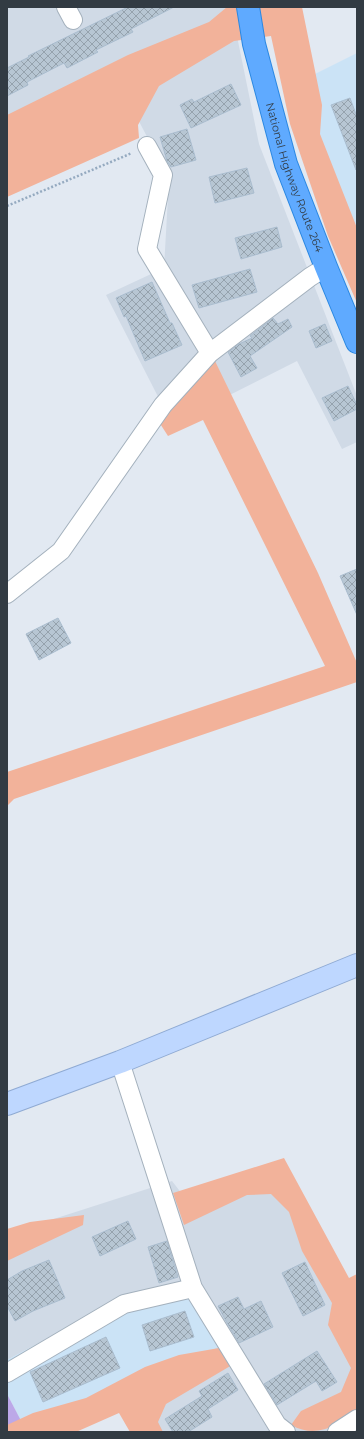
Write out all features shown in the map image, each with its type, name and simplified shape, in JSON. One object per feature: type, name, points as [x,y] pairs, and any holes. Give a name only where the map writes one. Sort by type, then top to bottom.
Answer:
[{"type":"highway","name":"National Highway Route 264","points":[[248,7],[254,44],[286,164],[357,342]]},
{"type":"street","points":[[147,146],[163,175],[147,249],[210,353]]},
{"type":"street","points":[[7,594],[61,551],[163,405],[210,353],[326,267]]},
{"type":"street","points":[[7,1104],[120,1062],[357,965]]},
{"type":"street","points":[[120,1062],[193,1288],[277,1425],[286,1432]]},
{"type":"street","points":[[7,1373],[124,1304],[193,1288]]},
{"type":"street","points":[[337,1432],[357,1420]]},
{"type":"path","points":[[7,206],[147,146]]},
{"type":"shaded area","points":[[7,7],[231,7],[259,144],[357,396],[357,442],[342,449],[297,361],[172,424],[106,295],[164,268],[169,179],[117,79],[7,127]]},
{"type":"shaded area","points":[[227,7],[302,7],[322,105],[320,134],[357,228],[357,303],[328,236],[290,124],[271,36],[234,41],[159,86],[138,125],[139,138],[7,197],[7,115],[128,55],[209,22]]},
{"type":"shaded area","points":[[357,53],[357,247],[297,83]]},
{"type":"shaded area","points":[[215,361],[318,573],[357,663],[357,682],[14,799],[7,806],[7,772],[325,666],[203,420],[168,436],[159,422],[172,402]]},
{"type":"shaded area","points":[[284,1158],[349,1278],[357,1274],[357,1411],[334,1426],[318,1431],[300,1429],[291,1425],[301,1411],[341,1392],[351,1368],[328,1325],[332,1303],[302,1251],[289,1212],[271,1194],[247,1195],[184,1225],[173,1193]]},
{"type":"shaded area","points":[[278,1174],[357,1349],[357,1432],[145,1432],[125,1297],[7,1360],[7,1234],[172,1181],[189,1203]]},
{"type":"shaded area","points":[[84,1215],[83,1225],[7,1261],[7,1229],[30,1222]]},
{"type":"shaded area","points":[[190,1284],[222,1345],[134,1391],[27,1432],[7,1394],[7,1360],[125,1297]]},
{"type":"shaded area","points":[[219,1348],[227,1353],[232,1365],[166,1404],[158,1422],[163,1432],[130,1432],[119,1413],[76,1432],[7,1432],[7,1425],[33,1413],[86,1398],[145,1367],[179,1355]]},
{"type":"shaded area","points":[[7,1394],[27,1432],[7,1432]]},
{"type":"building","points":[[128,7],[174,7],[131,29],[133,32],[96,50],[98,52],[67,68],[64,63],[27,82],[28,85],[7,96],[7,68],[29,57],[28,56]]},
{"type":"building","points":[[231,84],[241,105],[191,128],[180,105],[192,99],[194,102]]},
{"type":"building","points":[[350,98],[357,117],[356,170],[331,105]]},
{"type":"building","points":[[187,129],[196,160],[171,167],[167,161],[160,137]]},
{"type":"building","points":[[247,168],[254,193],[215,203],[209,177]]},
{"type":"building","points":[[277,227],[282,247],[241,259],[235,238]]},
{"type":"building","points":[[250,269],[257,292],[199,308],[192,285]]},
{"type":"building","points":[[152,282],[170,323],[172,323],[182,345],[145,361],[126,316],[124,317],[116,298]]},
{"type":"building","points":[[273,318],[278,324],[288,319],[292,327],[250,356],[257,368],[241,377],[228,352],[239,344],[252,338],[250,336]]},
{"type":"building","points":[[325,324],[332,341],[316,348],[309,331]]},
{"type":"building","points":[[348,386],[357,405],[357,409],[334,421],[322,398]]},
{"type":"building","points":[[357,569],[357,615],[340,576]]},
{"type":"building","points":[[58,618],[71,643],[39,660],[26,634]]},
{"type":"building","points":[[128,1221],[136,1239],[100,1256],[92,1237]]},
{"type":"building","points":[[167,1241],[178,1277],[159,1283],[148,1247]]},
{"type":"building","points":[[49,1260],[65,1298],[33,1311],[15,1321],[7,1306],[7,1280],[22,1271]]},
{"type":"building","points":[[305,1262],[325,1305],[303,1316],[282,1273]]},
{"type":"building","points":[[238,1297],[244,1309],[261,1301],[273,1327],[239,1343],[218,1306]]},
{"type":"building","points":[[185,1311],[194,1337],[150,1351],[142,1325]]},
{"type":"building","points":[[106,1337],[120,1368],[43,1402],[30,1372]]},
{"type":"building","points":[[317,1351],[337,1382],[322,1391],[316,1381],[277,1405],[264,1384]]},
{"type":"building","points":[[228,1373],[238,1390],[208,1409],[212,1417],[188,1432],[173,1432],[165,1419],[202,1396],[199,1391]]}]
